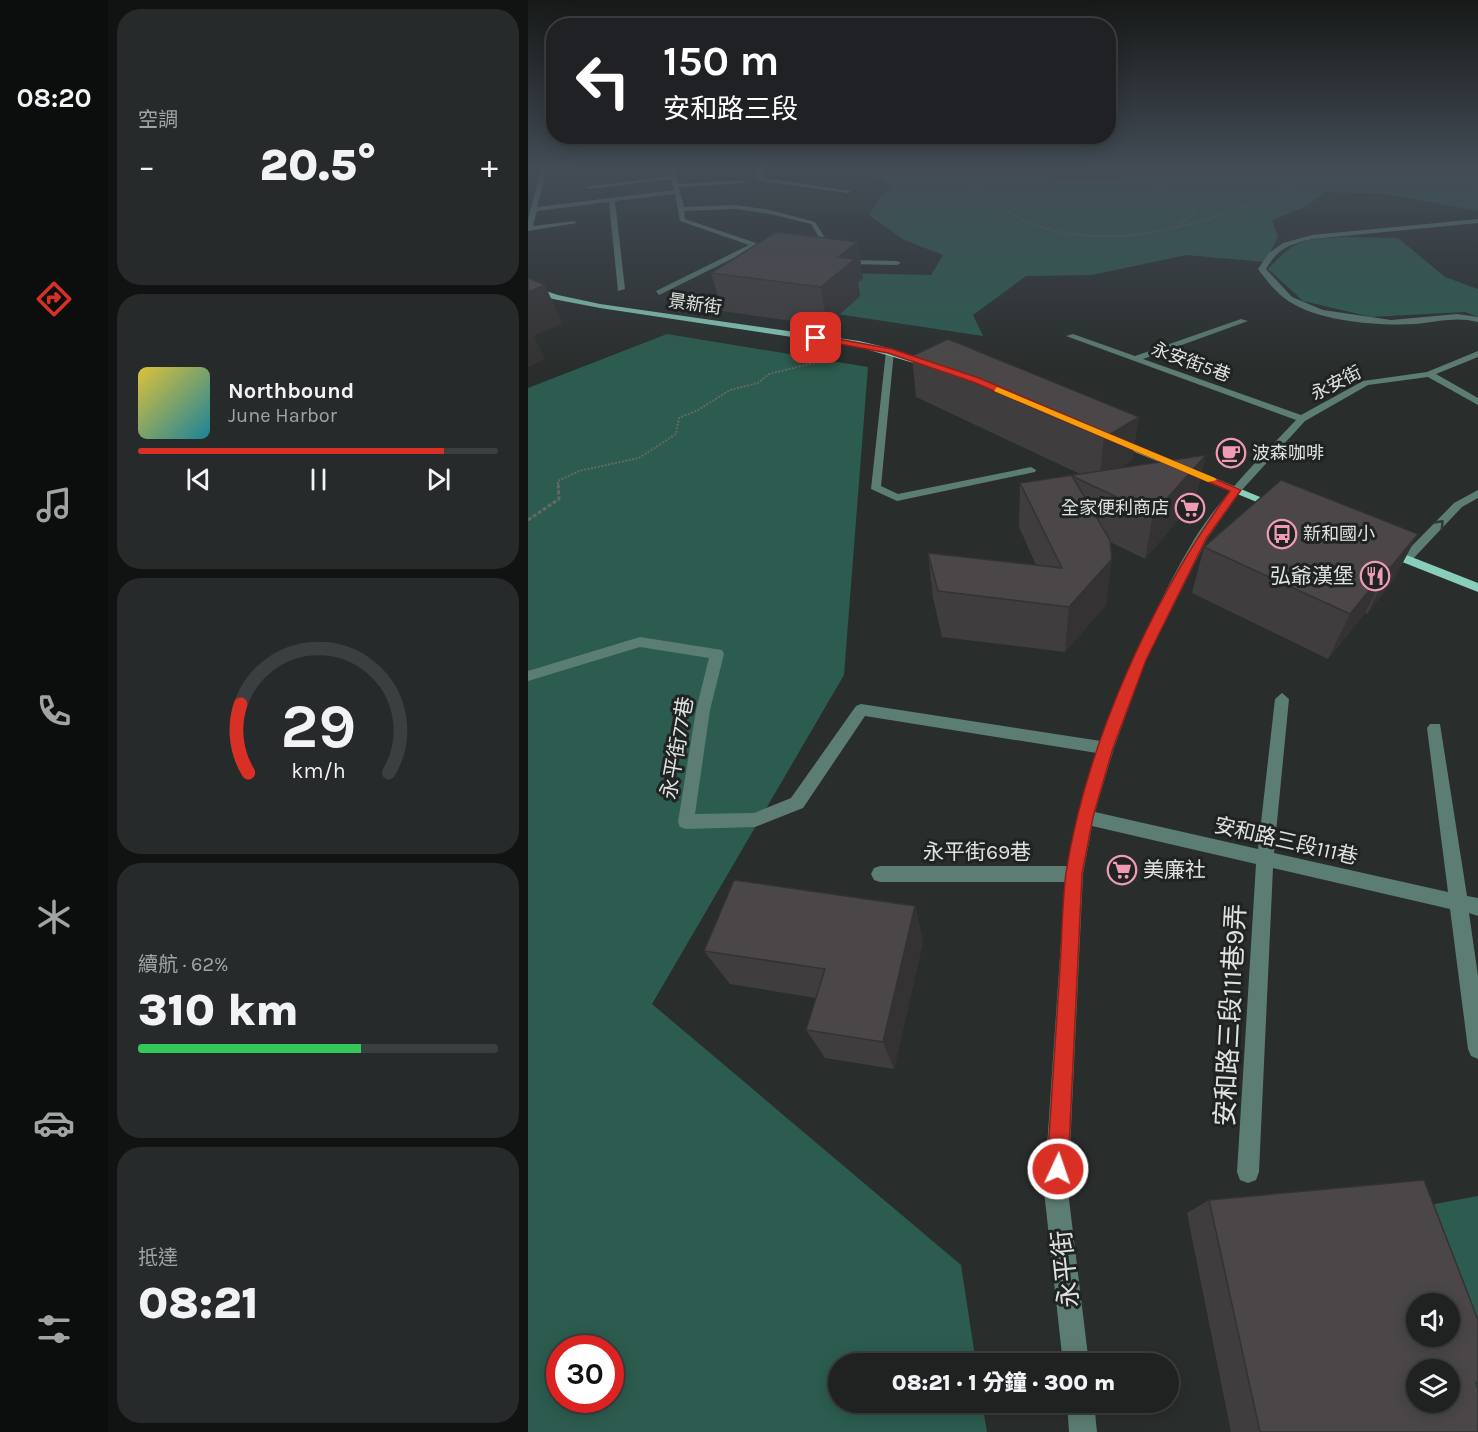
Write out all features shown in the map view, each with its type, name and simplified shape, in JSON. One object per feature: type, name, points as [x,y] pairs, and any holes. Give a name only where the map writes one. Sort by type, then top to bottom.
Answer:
[{"type":"main road","name":"景新街","points":[[528,287],[556,297],[600,306],[859,344],[890,351],[944,369]]},
{"type":"main road","points":[[1110,439],[1289,512]]},
{"type":"main road","points":[[1374,546],[1478,588]]},
{"type":"street","points":[[616,236],[621,289]]},
{"type":"street","points":[[728,236],[755,245],[787,247]]},
{"type":"street","points":[[821,236],[830,250],[846,262],[897,263]]},
{"type":"street","points":[[1324,236],[1285,244],[1271,254],[1262,269],[1293,302],[1330,314],[1368,321],[1417,321],[1464,314],[1478,320]]},
{"type":"street","points":[[658,293],[755,245]]},
{"type":"street","points":[[819,250],[830,250]]},
{"type":"street","points":[[1135,359],[1244,321]]},
{"type":"street","name":"永安街5巷","points":[[1070,336],[1302,419]]},
{"type":"street","points":[[890,351],[875,487],[897,498],[1031,470]]},
{"type":"street","name":"永安街","points":[[1236,490],[1302,419],[1366,383],[1429,374],[1478,354]]},
{"type":"street","points":[[1429,374],[1478,402]]},
{"type":"street","name":"永平街","points":[[1075,1353],[1056,1191],[1074,874],[1085,817],[1106,748],[1139,660],[1201,539],[1236,490]]},
{"type":"street","points":[[1406,559],[1458,505],[1478,493]]},
{"type":"street","name":"永平街77巷","points":[[528,676],[640,642],[717,654],[703,710],[686,822],[756,820],[797,803],[861,710],[1106,748]]},
{"type":"street","name":"安和路三段111巷9弄","points":[[1248,1172],[1265,860],[1282,699]]},
{"type":"street","points":[[1435,728],[1469,905],[1478,1049]]},
{"type":"street","name":"安和路三段111巷","points":[[1085,817],[1469,905]]},
{"type":"street","name":"永平街69巷","points":[[880,874],[1074,874]]},
{"type":"street","points":[[1081,1413],[1083,1432]]},
{"type":"path","points":[[528,520],[559,499],[558,481],[579,471],[639,458],[676,434],[678,418],[699,410],[730,390],[758,383],[769,374],[837,356],[859,344]]},
{"type":"green space","points":[[898,236],[1278,237],[1265,262],[1186,255],[1092,275],[1026,276],[973,315],[983,336],[764,303],[840,273],[931,275],[943,255]]},
{"type":"green space","points":[[1398,238],[1445,277],[1478,289],[1478,317],[1465,312],[1371,317],[1303,301],[1268,269],[1293,246],[1317,239]]},
{"type":"green space","points":[[667,334],[868,367],[844,675],[652,1004],[961,1265],[974,1353],[828,1353],[828,1413],[984,1413],[987,1432],[528,1432],[528,388]]},
{"type":"green space","points":[[1478,1196],[1478,1407],[1453,1347],[1460,1347],[1460,1293],[1443,1293],[1397,1211]]},
{"type":"building","points":[[770,236],[807,236],[858,242],[838,257],[855,259],[821,287],[711,273]]},
{"type":"building","points":[[528,278],[545,285],[528,292]]},
{"type":"building","points":[[948,339],[1139,417],[1104,438],[912,356]]},
{"type":"building","points":[[1206,455],[1153,514],[1072,476],[1110,540],[1112,559],[1069,607],[938,591],[928,553],[1062,568],[1020,483]]},
{"type":"building","points":[[1281,480],[1418,534],[1350,614],[1204,547]]},
{"type":"building","points":[[734,880],[915,906],[883,1042],[806,1030],[825,969],[704,951]]},
{"type":"building","points":[[1424,1180],[1478,1320],[1478,1383],[1476,1383],[1478,1432],[1260,1432],[1209,1200]]},
{"type":"slow traffic","points":[[997,390],[1212,480]]},
{"type":"place","name":"波森咖啡","points":[[1231,453]]},
{"type":"place","name":"全家便利商店","points":[[1190,508]]},
{"type":"place","name":"新和國小","points":[[1282,534]]},
{"type":"place","name":"弘爺漢堡","points":[[1375,576]]},
{"type":"place","name":"美廉社","points":[[1122,870]]},
{"type":"route","points":[[816,338],[890,351],[976,380],[1100,435],[1236,490],[1201,539],[1139,660],[1106,748],[1085,817],[1074,874],[1058,1169]]}]
